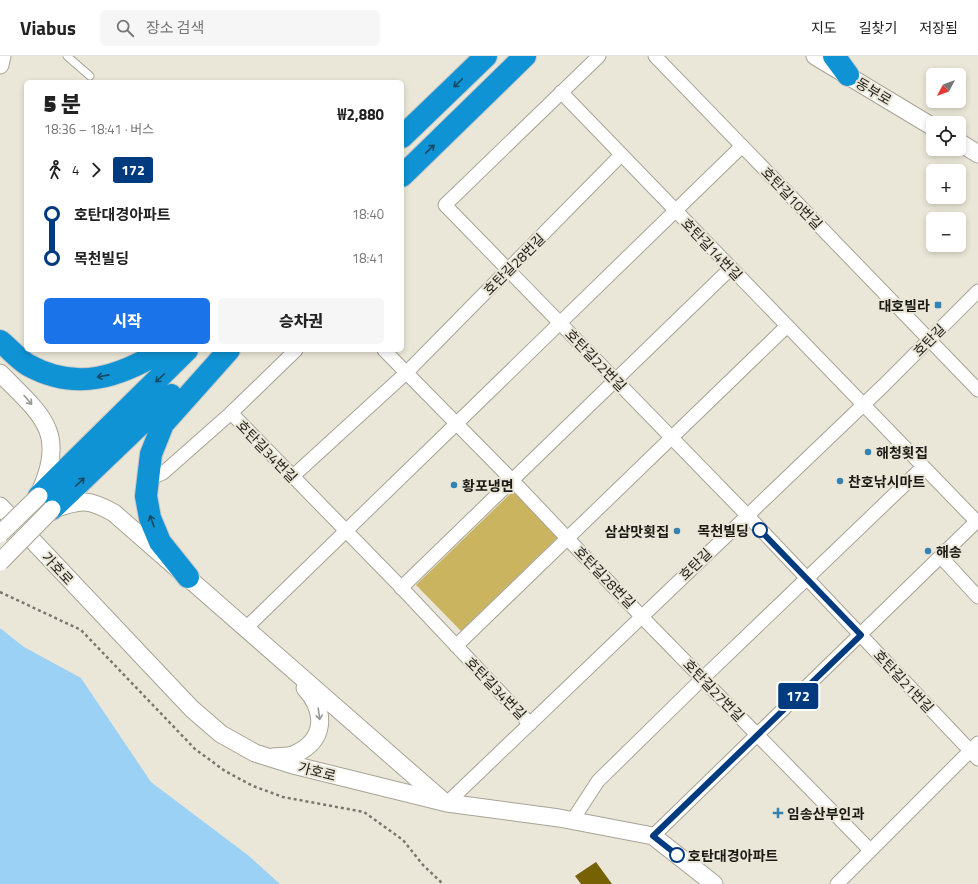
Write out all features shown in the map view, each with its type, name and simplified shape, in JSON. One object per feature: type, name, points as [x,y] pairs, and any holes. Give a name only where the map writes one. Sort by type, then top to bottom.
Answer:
[{"type":"highway","points":[[404,135],[486,56]]},
{"type":"highway","points":[[404,174],[524,56]]},
{"type":"highway","points":[[834,56],[848,75]]},
{"type":"highway","points":[[0,341],[27,364],[54,377],[82,380],[115,374],[144,362],[161,352]]},
{"type":"highway","points":[[45,502],[185,352]]},
{"type":"highway","points":[[45,502],[218,352]]},
{"type":"highway","points":[[188,577],[160,542],[150,518],[146,496],[151,454],[163,424],[227,352]]},
{"type":"street","points":[[0,65],[2,56]]},
{"type":"street","points":[[561,92],[599,56]]},
{"type":"street","name":"호탄길10번길","points":[[655,56],[978,390]]},
{"type":"street","name":"동부로","points":[[815,56],[926,123]]},
{"type":"street","name":"호탄길14번길","points":[[561,92],[977,521]]},
{"type":"street","name":"호탄길22번길","points":[[561,92],[445,205],[747,515]]},
{"type":"street","points":[[246,628],[742,146]]},
{"type":"street","points":[[966,146],[978,154]]},
{"type":"street","name":"호탄길28번길","points":[[292,477],[406,373],[621,155]]},
{"type":"street","points":[[401,588],[731,268]]},
{"type":"street","name":"호탄길","points":[[446,804],[863,405],[978,291]]},
{"type":"street","name":"호탄길28번길","points":[[568,539],[787,326]]},
{"type":"street","points":[[231,413],[294,352]]},
{"type":"street","name":"호탄길28번길","points":[[386,352],[513,481],[641,616]]},
{"type":"street","points":[[0,373],[21,392],[40,416],[51,439],[52,455],[45,502],[0,562]]},
{"type":"street","name":"호탄길34번길","points":[[147,480],[163,473],[231,413],[344,532],[401,588],[530,724]]},
{"type":"street","points":[[572,821],[598,781],[703,678],[924,467]]},
{"type":"street","points":[[0,534],[45,502],[96,502],[114,513],[446,804]]},
{"type":"street","name":"가호로","points":[[0,506],[192,709],[222,734],[255,753],[269,758],[446,804],[572,821],[653,836],[714,884]]},
{"type":"street","name":"호탄길21번길","points":[[747,515],[861,635],[975,751]]},
{"type":"street","points":[[653,836],[977,521]]},
{"type":"street","points":[[456,646],[568,539]]},
{"type":"street","points":[[941,556],[978,597]]},
{"type":"street","name":"호탄길27번길","points":[[641,616],[870,850]]},
{"type":"street","points":[[269,758],[294,754],[310,745],[320,729],[320,713],[314,698],[272,650]]},
{"type":"street","points":[[837,884],[870,850],[975,751]]},
{"type":"lane","points":[[67,56],[90,76]]},
{"type":"shaded area","points":[[513,491],[558,537],[461,631],[416,585]]},
{"type":"water","points":[[0,628],[24,647],[81,678],[151,782],[249,856],[280,884],[0,884]]},
{"type":"building","points":[[596,862],[612,884],[581,884],[575,876]]},
{"type":"bus line","name":"172","points":[[677,855],[653,836],[861,635],[760,530]]},
{"type":"place","name":"대호빌라","points":[[938,305]]},
{"type":"place","name":"해청횟집","points":[[868,452]]},
{"type":"place","name":"찬호낚시마트","points":[[840,481]]},
{"type":"place","name":"황포냉면","points":[[454,485]]},
{"type":"place","name":"목천빌딩","points":[[760,530]]},
{"type":"place","name":"삼삼맛횟집","points":[[677,531]]},
{"type":"place","name":"해송","points":[[928,551]]},
{"type":"place","name":"임송산부인과","points":[[778,813]]},
{"type":"place","name":"호탄대경아파트","points":[[677,855]]}]
